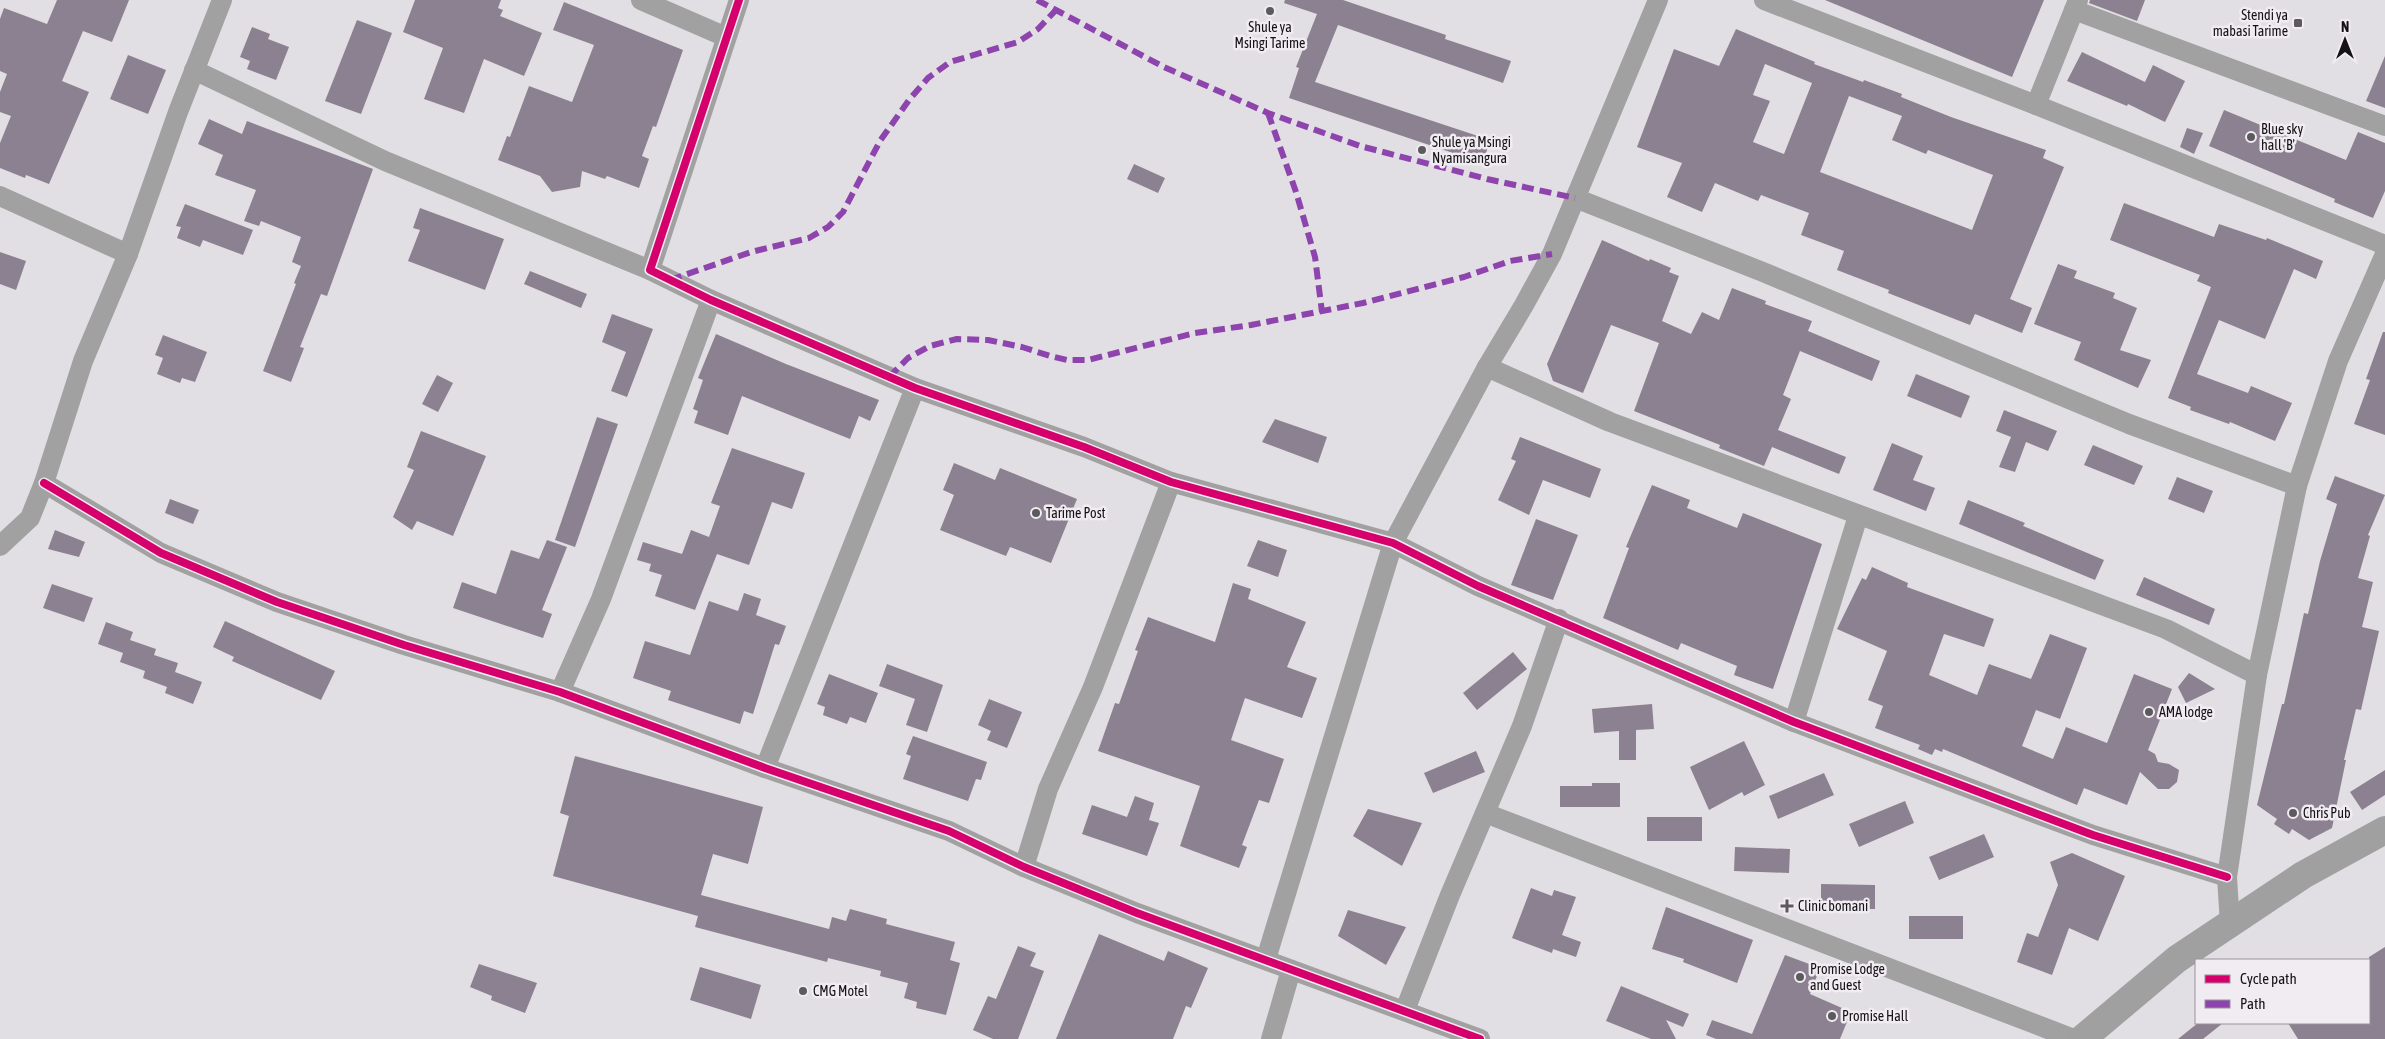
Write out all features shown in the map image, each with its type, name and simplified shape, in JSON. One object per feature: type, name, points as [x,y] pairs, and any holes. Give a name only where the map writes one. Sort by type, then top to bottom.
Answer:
[{"type":"main road","points":[[2082,1039],[2177,959],[2303,874],[2385,830]]},
{"type":"street","points":[[0,546],[30,518],[44,483],[83,361],[128,254],[194,70],[222,0]]},
{"type":"street","points":[[641,0],[726,38]]},
{"type":"street","points":[[650,270],[739,0]]},
{"type":"street","points":[[1266,959],[1393,543],[1487,367],[1552,254],[1658,0]]},
{"type":"street","points":[[1764,0],[2036,105],[2385,245]]},
{"type":"street","points":[[2036,105],[2076,5],[2385,126]]},
{"type":"street","points":[[194,70],[385,161],[650,270],[711,300],[915,388],[1084,447],[1170,482],[1393,543],[1478,586],[1560,619],[1794,722],[2093,835],[2227,877]]},
{"type":"street","points":[[0,196],[128,254]]},
{"type":"street","points":[[1575,198],[1763,272],[2129,424],[2297,486]]},
{"type":"street","points":[[2230,925],[2227,877],[2257,675],[2297,486],[2338,361],[2385,254]]},
{"type":"street","points":[[560,692],[601,599],[711,300]]},
{"type":"street","points":[[1487,367],[1610,422],[1858,516],[2166,629],[2257,675]]},
{"type":"street","points":[[765,768],[915,388]]},
{"type":"street","points":[[1024,867],[1048,789],[1093,687],[1170,482]]},
{"type":"street","points":[[44,483],[160,553],[276,602],[404,645],[560,692],[765,768],[949,831],[1024,867],[1137,913],[1480,1039]]},
{"type":"street","points":[[1794,722],[1858,516]]},
{"type":"street","points":[[1405,1010],[1522,726],[1560,619]]},
{"type":"street","points":[[1485,813],[2074,1039]]},
{"type":"street","points":[[1272,1039],[1291,970]]},
{"type":"building","points":[[57,0],[129,0],[112,42],[83,31],[62,81],[89,92],[49,184],[26,175],[25,178],[0,168],[0,143],[11,116],[0,112],[0,92],[7,74],[0,71],[0,19],[4,8],[47,24]]},
{"type":"building","points":[[415,0],[501,0],[498,8],[503,10],[500,16],[542,33],[524,76],[484,59],[464,113],[424,99],[443,48],[403,32]]},
{"type":"building","points":[[1285,0],[1343,0],[1446,35],[1445,39],[1511,61],[1503,83],[1338,25],[1315,82],[1490,140],[1483,163],[1289,98],[1299,68],[1296,67],[1317,14],[1284,3]]},
{"type":"building","points":[[1825,0],[2044,0],[2012,77]]},
{"type":"building","points":[[2090,0],[2145,0],[2137,21],[2089,3]]},
{"type":"building","points":[[564,2],[683,50],[656,127],[653,126],[642,156],[649,159],[639,188],[607,176],[605,179],[582,171],[580,187],[552,192],[540,176],[498,160],[507,136],[510,137],[529,86],[572,102],[594,45],[553,30]]},
{"type":"building","points":[[357,20],[392,33],[361,114],[325,101]]},
{"type":"building","points":[[252,27],[270,34],[268,39],[289,47],[276,80],[247,69],[250,61],[240,57]]},
{"type":"building","points":[[1736,29],[1815,62],[1814,64],[1902,94],[1901,97],[1951,117],[2046,150],[2043,158],[2064,167],[2010,299],[2032,308],[2022,333],[1975,314],[1970,325],[1888,293],[1889,290],[1837,270],[1844,251],[1801,235],[1809,213],[1761,195],[1758,201],[1715,183],[1702,212],[1667,197],[1682,163],[1637,147],[1674,49],[1719,66]],"holes":[[[1765,64],[1812,83],[1784,154],[1753,142],[1770,101],[1753,95]],[[1849,96],[1902,116],[1892,140],[1926,154],[1928,150],[1993,175],[1972,230],[1820,172]]]},
{"type":"building","points":[[2082,52],[2145,82],[2153,65],[2185,81],[2165,122],[2128,104],[2127,106],[2067,81]]},
{"type":"building","points":[[128,55],[166,70],[148,114],[110,99]]},
{"type":"building","points":[[2385,56],[2385,108],[2366,101]]},
{"type":"building","points":[[2224,110],[2346,160],[2358,132],[2385,143],[2385,191],[2373,218],[2334,202],[2335,199],[2209,146]]},
{"type":"building","points":[[209,119],[242,134],[247,121],[373,169],[327,296],[321,294],[300,347],[304,348],[291,382],[263,371],[296,284],[294,283],[301,266],[292,262],[301,237],[261,221],[259,226],[244,221],[256,190],[215,175],[223,155],[198,144]]},
{"type":"building","points":[[2187,128],[2203,133],[2194,154],[2180,147]]},
{"type":"building","points":[[1134,164],[1165,178],[1158,193],[1127,179]]},
{"type":"building","points":[[2124,203],[2214,237],[2219,224],[2266,240],[2267,238],[2323,261],[2316,279],[2294,269],[2265,339],[2219,320],[2197,374],[2248,393],[2251,386],[2292,403],[2275,441],[2230,422],[2229,424],[2190,410],[2191,407],[2168,398],[2211,287],[2197,281],[2200,275],[2110,240]]},
{"type":"building","points":[[185,204],[253,230],[243,255],[203,240],[200,247],[177,238],[181,227],[176,226]]},
{"type":"building","points":[[420,208],[504,239],[485,290],[408,261],[420,230],[413,228]]},
{"type":"building","points":[[1602,240],[1649,261],[1650,259],[1671,268],[1669,272],[1679,276],[1662,321],[1691,334],[1702,312],[1719,320],[1732,288],[1766,301],[1765,304],[1812,321],[1808,331],[1880,361],[1872,381],[1800,351],[1783,395],[1791,399],[1778,430],[1846,457],[1839,474],[1772,447],[1764,466],[1719,448],[1720,445],[1634,411],[1659,343],[1611,325],[1583,393],[1553,381],[1547,364]]},
{"type":"building","points":[[0,252],[26,261],[16,290],[0,284]]},
{"type":"building","points":[[2058,264],[2077,271],[2074,278],[2115,293],[2113,298],[2137,308],[2120,350],[2151,360],[2138,388],[2074,360],[2081,342],[2034,324]]},
{"type":"building","points":[[530,271],[587,294],[581,308],[524,284]]},
{"type":"building","points":[[612,314],[653,329],[627,397],[611,391],[626,352],[602,342]]},
{"type":"building","points":[[2383,332],[2385,332],[2385,435],[2354,424],[2370,380],[2366,379]]},
{"type":"building","points":[[716,334],[786,364],[879,400],[870,421],[859,416],[850,439],[742,396],[728,435],[694,423],[698,411],[693,409],[703,380],[698,378]]},
{"type":"building","points":[[163,335],[207,352],[195,382],[182,378],[180,383],[157,374],[163,358],[155,355]]},
{"type":"building","points":[[1916,374],[1970,396],[1961,418],[1907,396]]},
{"type":"building","points":[[437,375],[453,383],[438,412],[422,404]]},
{"type":"building","points":[[2004,410],[2057,431],[2048,451],[2026,442],[2015,472],[1999,467],[2011,437],[1996,431]]},
{"type":"building","points":[[597,417],[618,424],[575,547],[555,540]]},
{"type":"building","points":[[1275,419],[1327,437],[1318,463],[1262,442]]},
{"type":"building","points":[[421,431],[486,456],[453,536],[417,521],[412,530],[393,517],[414,470],[407,467]]},
{"type":"building","points":[[1520,437],[1601,469],[1590,498],[1543,480],[1529,515],[1498,500],[1516,461],[1511,459]]},
{"type":"building","points":[[1892,443],[1923,456],[1913,480],[1935,488],[1926,511],[1873,490]]},
{"type":"building","points":[[2093,445],[2143,466],[2134,485],[2084,465]]},
{"type":"building","points":[[732,448],[805,473],[792,509],[772,502],[749,565],[717,554],[695,610],[655,596],[662,575],[649,571],[651,564],[637,560],[643,542],[682,554],[691,530],[709,537],[720,506],[711,503]]},
{"type":"building","name":"Tarime Post","points":[[954,463],[995,480],[1000,468],[1077,499],[1051,563],[1010,547],[1006,556],[940,530],[954,495],[943,490]]},
{"type":"building","points":[[2335,476],[2385,495],[2368,535],[2370,536],[2358,578],[2373,582],[2362,627],[2379,631],[2361,710],[2356,709],[2344,760],[2346,760],[2332,828],[2309,840],[2292,829],[2289,834],[2274,824],[2277,819],[2257,805],[2282,704],[2284,704],[2304,613],[2308,614],[2320,561],[2337,504],[2326,499]]},
{"type":"building","points":[[2177,477],[2213,491],[2204,513],[2168,499]]},
{"type":"building","points":[[1652,485],[1690,500],[1687,508],[1737,528],[1743,513],[1822,544],[1773,689],[1734,675],[1737,666],[1681,643],[1678,650],[1603,618],[1629,548],[1626,547]]},
{"type":"building","points":[[170,499],[199,510],[193,524],[165,513]]},
{"type":"building","points":[[1968,500],[2025,523],[2023,526],[2104,560],[2095,580],[1959,524]]},
{"type":"building","points":[[1536,519],[1578,535],[1553,600],[1511,585]]},
{"type":"building","points":[[55,530],[85,542],[79,557],[48,549]]},
{"type":"building","points":[[547,540],[567,547],[542,610],[552,614],[543,638],[453,608],[462,582],[496,594],[511,550],[539,559]]},
{"type":"building","points":[[1258,540],[1287,550],[1278,577],[1247,566]]},
{"type":"building","points":[[1872,567],[1908,583],[1907,587],[1994,619],[1984,647],[1944,634],[1929,675],[1977,695],[1989,664],[2031,679],[2050,634],[2087,648],[2060,719],[2036,710],[2022,746],[2053,759],[2066,727],[2107,743],[2134,674],[2172,689],[2148,750],[2155,754],[2158,762],[2169,764],[2179,770],[2177,782],[2169,789],[2158,789],[2140,772],[2127,805],[2084,788],[2077,805],[1943,749],[1942,752],[1935,749],[1932,755],[1918,749],[1920,745],[1875,728],[1883,706],[1868,700],[1887,651],[1837,629],[1862,578],[1866,580]]},
{"type":"building","points":[[2144,577],[2215,609],[2209,625],[2136,595]]},
{"type":"building","points":[[1233,583],[1251,589],[1248,599],[1306,622],[1287,667],[1317,678],[1302,718],[1245,698],[1231,740],[1284,759],[1269,803],[1259,800],[1242,845],[1247,847],[1239,868],[1180,846],[1200,786],[1098,751],[1115,703],[1119,704],[1138,651],[1135,650],[1148,617],[1215,642]]},
{"type":"building","points":[[52,584],[93,598],[84,622],[43,608]]},
{"type":"building","points":[[744,593],[761,599],[756,615],[786,626],[779,645],[775,644],[753,714],[744,711],[740,724],[668,700],[671,691],[633,678],[645,641],[690,655],[709,601],[738,611]]},
{"type":"building","points":[[225,621],[335,671],[321,700],[232,661],[234,657],[213,647]]},
{"type":"building","points":[[106,622],[133,632],[130,640],[156,649],[154,655],[178,663],[175,672],[202,682],[193,704],[165,693],[167,687],[143,678],[145,671],[120,662],[123,653],[98,644]]},
{"type":"building","points":[[1513,652],[1527,669],[1477,710],[1463,693]]},
{"type":"building","points":[[887,664],[943,685],[927,732],[906,725],[915,699],[879,686]]},
{"type":"building","points":[[2189,673],[2215,689],[2186,703],[2178,687]]},
{"type":"building","points":[[829,674],[878,693],[866,723],[850,717],[847,724],[823,715],[825,707],[817,704]]},
{"type":"building","points":[[989,699],[1022,712],[1007,748],[987,740],[991,731],[978,725]]},
{"type":"building","points":[[1652,704],[1654,729],[1636,730],[1636,760],[1619,760],[1619,731],[1594,733],[1592,709]]},
{"type":"building","points":[[913,736],[987,762],[981,780],[976,779],[968,801],[903,779],[911,756],[906,754]]},
{"type":"building","points":[[1744,741],[1765,785],[1744,796],[1742,792],[1709,810],[1690,767]]},
{"type":"building","points":[[1476,751],[1485,772],[1433,793],[1424,773]]},
{"type":"building","points":[[575,756],[763,807],[748,864],[713,854],[701,895],[829,929],[832,917],[846,921],[850,909],[887,919],[886,924],[955,942],[950,960],[960,963],[946,1015],[916,1008],[917,1002],[904,998],[908,983],[880,976],[881,971],[828,958],[827,962],[695,927],[698,916],[553,876],[569,816],[560,813]]},
{"type":"building","points":[[2385,770],[2385,795],[2362,810],[2350,792]]},
{"type":"building","points":[[1824,773],[1834,795],[1778,819],[1769,796]]},
{"type":"building","points":[[1592,783],[1620,783],[1620,807],[1560,807],[1560,786],[1592,786]]},
{"type":"building","points":[[1135,796],[1154,803],[1149,820],[1159,823],[1147,856],[1082,834],[1092,805],[1127,817]]},
{"type":"building","points":[[1905,801],[1914,823],[1859,847],[1849,824]]},
{"type":"building","points":[[1368,809],[1422,823],[1402,866],[1353,836]]},
{"type":"building","points":[[1647,817],[1702,817],[1702,841],[1647,841]]},
{"type":"building","points":[[1984,834],[1994,857],[1939,880],[1929,857]]},
{"type":"building","points":[[1735,847],[1790,849],[1789,873],[1734,871]]},
{"type":"building","points":[[2072,853],[2125,876],[2098,941],[2069,928],[2052,975],[2017,962],[2027,933],[2038,937],[2058,885],[2050,862]]},
{"type":"building","points":[[1821,884],[1875,885],[1875,909],[1821,909]]},
{"type":"building","points":[[1531,888],[1552,896],[1554,890],[1576,897],[1562,935],[1581,942],[1576,957],[1553,949],[1552,953],[1512,938]]},
{"type":"building","points":[[1666,907],[1753,940],[1737,983],[1683,962],[1684,959],[1652,949]]},
{"type":"building","points":[[1348,910],[1406,927],[1386,965],[1338,936]]},
{"type":"building","points":[[1909,916],[1963,916],[1963,939],[1909,939]]},
{"type":"building","points":[[1099,934],[1164,961],[1168,951],[1208,968],[1191,1008],[1186,1006],[1173,1039],[1056,1039]]},
{"type":"building","points":[[1018,946],[1036,953],[1030,966],[1044,971],[1018,1039],[993,1039],[973,1030],[988,996],[996,999]]},
{"type":"building","points":[[2385,947],[2385,1039],[2298,1039],[2289,1024],[2370,1024],[2369,957]]},
{"type":"building","points":[[1785,955],[1820,968],[1810,994],[1851,1012],[1840,1039],[1716,1039],[1706,1035],[1712,1020],[1752,1034]]},
{"type":"building","points":[[479,964],[537,983],[525,1013],[491,1000],[492,996],[470,987]]},
{"type":"building","points":[[700,967],[761,985],[751,1019],[690,1000]]},
{"type":"building","points":[[1621,986],[1689,1014],[1683,1027],[1666,1020],[1676,1039],[1651,1039],[1606,1021]]},
{"type":"building","points":[[2197,1024],[2222,1024],[2203,1039],[2178,1039]]},
{"type":"marked path","points":[[1037,0],[1164,67],[1268,113],[1360,146],[1487,179],[1575,198]]},
{"type":"marked path","points":[[670,280],[751,252],[809,238],[828,227],[843,212],[880,141],[909,100],[928,78],[950,62],[1018,42],[1038,29],[1055,11]]},
{"type":"marked path","points":[[1268,113],[1296,192],[1315,257],[1322,312]]},
{"type":"marked path","points":[[889,377],[908,358],[930,346],[957,339],[988,340],[1022,347],[1067,360],[1088,360],[1195,333],[1251,325],[1363,303],[1464,277],[1510,261],[1552,254]]},
{"type":"cycle path","points":[[739,0],[650,270],[711,300],[915,388],[1084,447],[1171,482],[1393,543],[1478,586],[1794,722],[2093,835],[2227,877]]},
{"type":"cycle path","points":[[44,483],[161,553],[277,602],[404,645],[560,692],[765,768],[949,831],[1024,867],[1137,913],[1480,1039]]},
{"type":"place","name":"Shule ya Msingi Tarime","points":[[1270,11]]},
{"type":"place","name":"Stendi ya mabasi Tarime","points":[[2298,23]]},
{"type":"place","name":"Blue sky hall 'B'","points":[[2251,137]]},
{"type":"place","name":"Shule ya Msingi Nyamisangura","points":[[1422,150]]},
{"type":"place","name":"Tarime Post","points":[[1036,513]]},
{"type":"place","name":"AMA lodge","points":[[2149,712]]},
{"type":"place","name":"Chris Pub","points":[[2293,813]]},
{"type":"place","name":"Clinic bomani","points":[[1787,906]]},
{"type":"place","name":"Promise Lodge and Guest","points":[[1800,977]]},
{"type":"place","name":"CMG Motel","points":[[803,991]]},
{"type":"place","name":"Promise Hall","points":[[1832,1016]]}]
